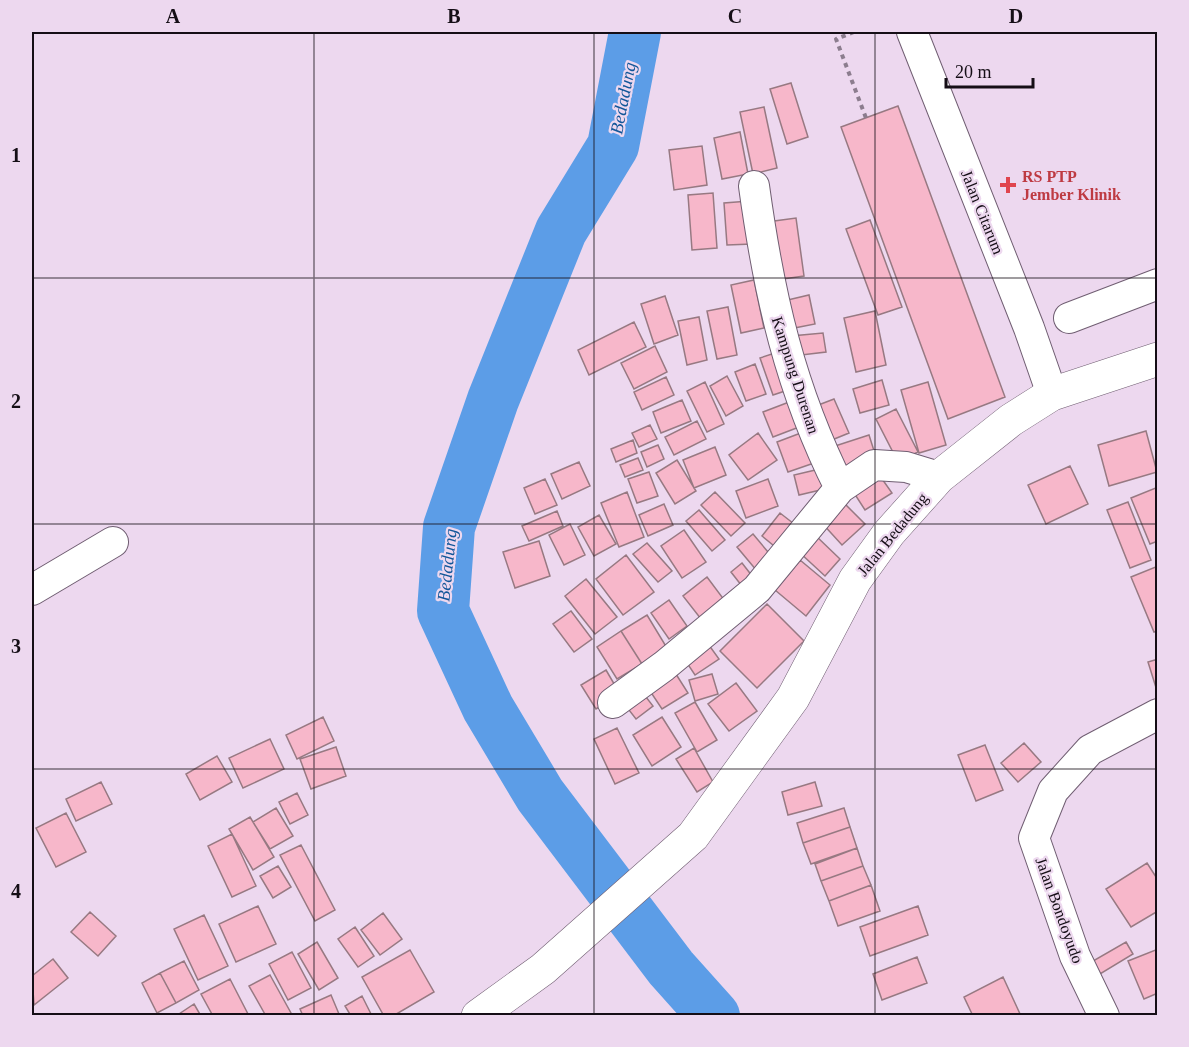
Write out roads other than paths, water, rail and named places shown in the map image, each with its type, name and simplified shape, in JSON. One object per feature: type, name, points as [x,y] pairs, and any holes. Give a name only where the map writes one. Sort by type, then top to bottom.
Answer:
[{"type":"main road","name":"Jalan Bedadung","points":[[478,1016],[543,969],[693,836],[793,698],[855,580],[889,533],[939,477],[1011,420],[1052,394],[1158,359]]},
{"type":"street","name":"Jalan Citarum","points":[[912,32],[1029,328],[1052,394]]},
{"type":"street","name":"Kampung Durenan","points":[[754,186],[765,270],[783,346],[823,454],[840,488]]},
{"type":"street","points":[[1070,318],[1158,284]]},
{"type":"street","points":[[613,703],[664,666],[758,589],[840,488],[874,465],[906,467],[939,477]]},
{"type":"street","points":[[32,590],[113,542]]},
{"type":"street","name":"Jalan Bondoyudo","points":[[1104,1016],[1075,956],[1034,838],[1053,791],[1090,750],[1158,714]]},
{"type":"waterway","name":"Bedadung","points":[[635,32],[613,146],[561,231],[493,400],[449,527],[443,611],[488,708],[540,795],[671,968],[714,1016]]},
{"type":"place","name":"RS PTP Jember Klinik","points":[[1008,185]]}]
